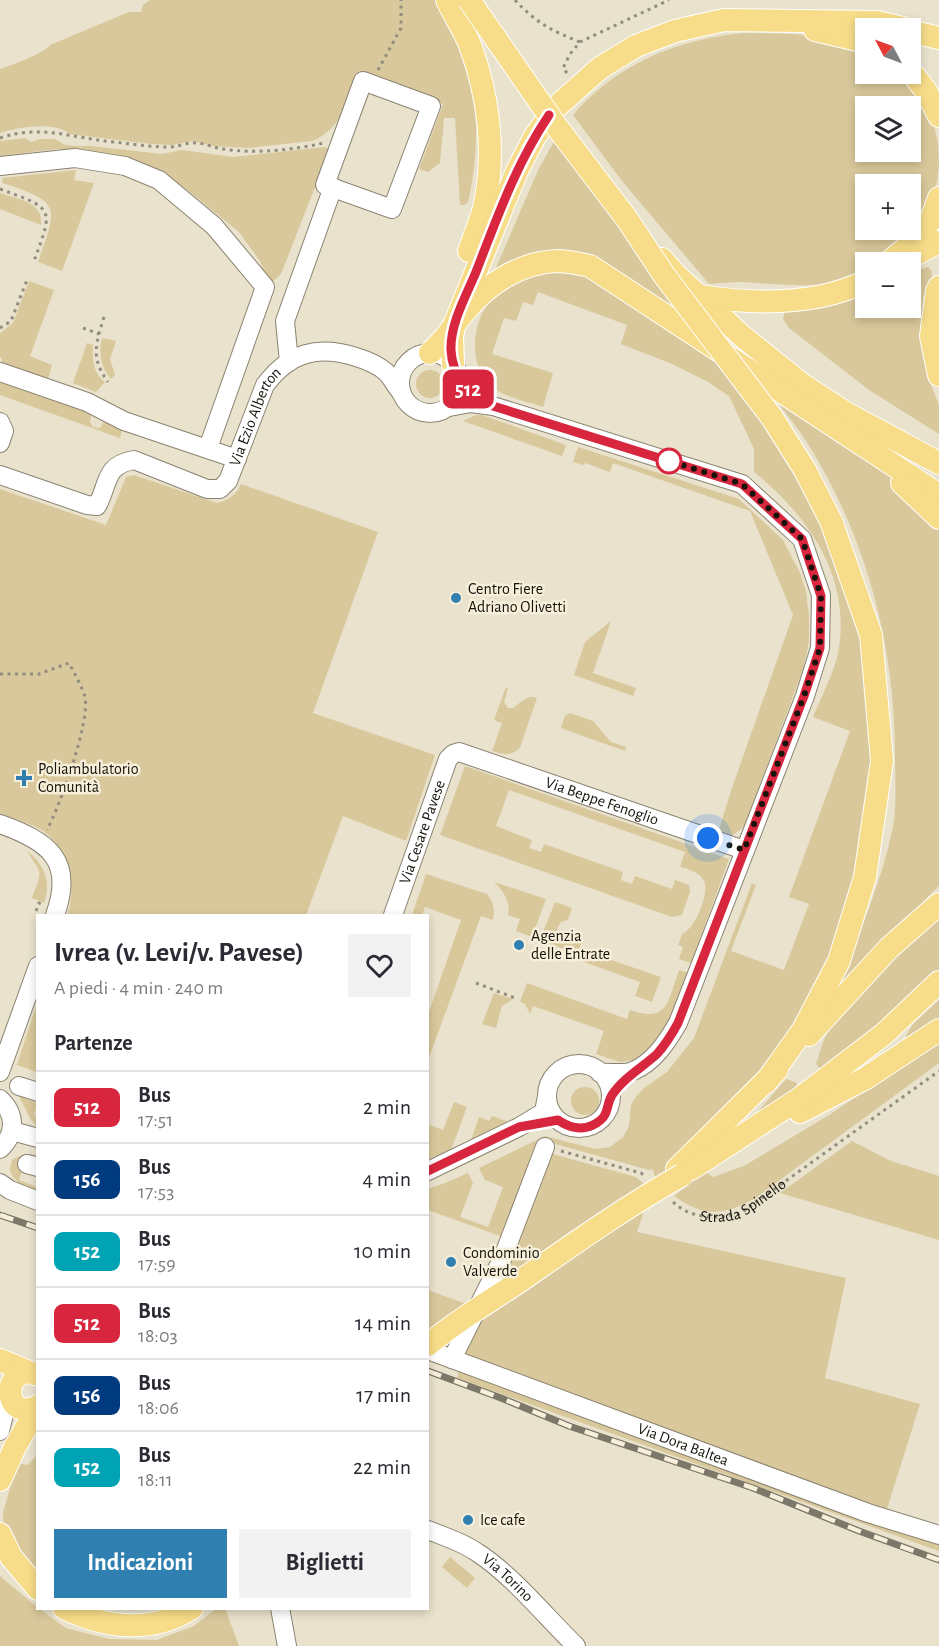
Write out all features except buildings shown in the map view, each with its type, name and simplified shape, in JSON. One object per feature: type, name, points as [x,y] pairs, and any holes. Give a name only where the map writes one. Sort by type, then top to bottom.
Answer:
[{"type":"main road","points":[[447,0],[469,43],[482,81],[488,122],[490,164],[484,208],[460,284],[451,350],[457,372]]},
{"type":"main road","points":[[470,0],[557,127],[627,219],[664,275],[773,419],[805,470],[831,521],[871,635],[882,761],[865,877],[839,961],[803,1030],[766,1082]]},
{"type":"main road","points":[[455,323],[525,154],[554,109],[600,68],[636,46],[675,31],[724,20],[855,22]]},
{"type":"main road","points":[[773,20],[855,39]]},
{"type":"main road","points":[[921,33],[939,38]]},
{"type":"main road","points":[[921,84],[939,116]]},
{"type":"main road","points":[[901,252],[912,243],[931,220],[939,198]]},
{"type":"main road","points":[[627,219],[675,273],[699,296],[742,336],[803,385],[846,413],[939,463]]},
{"type":"main road","points":[[920,252],[939,242]]},
{"type":"main road","points":[[422,355],[440,345],[472,303],[512,272],[529,265],[559,261],[590,266],[939,495]]},
{"type":"main road","points":[[699,296],[747,302],[824,297],[855,286]]},
{"type":"main road","points":[[939,287],[931,336],[939,375]]},
{"type":"main road","points":[[864,446],[939,518]]},
{"type":"main road","points":[[679,1172],[766,1082],[889,948],[939,904]]},
{"type":"main road","points":[[708,1158],[799,1099],[884,1034],[939,982]]},
{"type":"main road","points":[[429,1344],[469,1313],[519,1281],[646,1190],[866,1078],[939,1030]]},
{"type":"main road","points":[[0,1360],[32,1374]]},
{"type":"main road","points":[[0,1470],[11,1428],[7,1394],[11,1379],[21,1373],[32,1374]]},
{"type":"main road","points":[[7,1394],[25,1410],[36,1407]]},
{"type":"main road","points":[[0,1480],[15,1447],[36,1410]]},
{"type":"main road","points":[[0,1534],[11,1557],[36,1587]]},
{"type":"main road","points":[[69,1610],[97,1621],[128,1626],[165,1621],[188,1610]]},
{"type":"street","points":[[363,81],[370,84],[430,106],[393,209],[325,184],[363,81]]},
{"type":"street","points":[[0,166],[75,158],[125,166],[159,180],[214,226],[265,287],[208,448]]},
{"type":"street","points":[[289,362],[285,321],[333,187]]},
{"type":"street","name":"Via Ezio Alberton","points":[[0,475],[87,505],[97,506],[110,471],[121,462],[134,460],[207,489],[220,489],[228,481],[265,385],[274,372],[299,355],[325,350],[367,360],[385,372],[400,391]]},
{"type":"street","points":[[422,355],[408,362],[400,376],[400,391],[404,400],[420,413],[430,414],[449,407],[471,403],[493,406],[742,484],[802,539],[821,596],[820,648],[804,696],[678,1023],[668,1041],[643,1065],[632,1072],[600,1073]]},
{"type":"street","points":[[367,360],[390,360],[422,355],[447,358],[471,392],[493,406]]},
{"type":"street","points":[[0,372],[87,402],[124,421],[237,459]]},
{"type":"street","points":[[449,407],[458,395],[457,372]]},
{"type":"street","points":[[0,422],[4,431],[0,442]]},
{"type":"street","name":"Via Beppe Fenoglio","points":[[459,752],[744,850]]},
{"type":"street","name":"Via Cesare Pavese","points":[[393,914],[448,759],[459,752]]},
{"type":"street","points":[[0,824],[26,833],[48,848],[62,874],[63,890],[55,914]]},
{"type":"street","points":[[0,1072],[36,972]]},
{"type":"street","points":[[611,1096],[643,1065]]},
{"type":"street","points":[[429,1171],[519,1127],[544,1112],[548,1094],[553,1078],[569,1066],[586,1066],[600,1073],[608,1083],[611,1096],[608,1110],[601,1119],[593,1125],[576,1128],[558,1120],[549,1107],[548,1094]]},
{"type":"street","points":[[20,1086],[36,1091]]},
{"type":"street","points":[[0,1099],[10,1111],[12,1131],[7,1143],[0,1149]]},
{"type":"street","points":[[519,1127],[558,1120]]},
{"type":"street","points":[[12,1131],[36,1137]]},
{"type":"street","points":[[452,1359],[503,1257],[545,1147]]},
{"type":"street","points":[[0,1183],[10,1190],[36,1200]]},
{"type":"street","name":"Via Dora Baltea","points":[[429,1350],[868,1513],[939,1535]]},
{"type":"street","points":[[0,1431],[7,1394]]},
{"type":"street","name":"Via Torino","points":[[429,1530],[480,1553],[576,1646]]},
{"type":"street","points":[[0,1562],[36,1587]]},
{"type":"street","points":[[280,1610],[287,1646]]},
{"type":"path","points":[[370,84],[401,28],[401,0]]},
{"type":"path","points":[[514,0],[552,31],[580,42]]},
{"type":"path","points":[[577,87],[563,68],[570,54],[580,42],[669,0]]},
{"type":"path","points":[[0,138],[18,132],[57,132],[92,140],[171,147],[196,143],[225,150],[258,151],[305,147],[342,139]]},
{"type":"path","points":[[0,189],[37,202],[46,215],[47,224],[34,261]]},
{"type":"path","points":[[0,328],[11,321],[27,280]]},
{"type":"path","points":[[105,317],[95,352],[97,362],[108,382]]},
{"type":"path","points":[[83,328],[99,334]]},
{"type":"path","points":[[0,674],[39,674],[69,663],[85,696],[85,718],[77,748],[48,828],[39,840]]},
{"type":"path","points":[[476,983],[515,998]]},
{"type":"path","name":"Strada Spinello","points":[[668,1197],[685,1211],[693,1214],[715,1218],[741,1213],[939,1071]]},
{"type":"path","points":[[545,1147],[641,1173],[646,1190]]},
{"type":"shaded area","points":[[150,0],[436,0],[464,59],[474,101],[476,152],[468,202],[460,205],[455,118],[444,118],[440,163],[428,172],[419,169],[443,104],[358,73],[337,121],[331,129],[312,141],[248,148],[213,146],[192,141],[172,145],[152,144],[69,134],[63,130],[46,126],[26,127],[0,133],[0,69],[129,12],[141,12],[143,5]]},
{"type":"shaded area","points":[[744,33],[828,38],[855,47],[855,84],[907,84],[915,96],[855,96],[855,162],[921,162],[921,105],[933,122],[938,143],[937,182],[927,213],[921,219],[921,174],[855,174],[855,240],[902,240],[890,252],[855,252],[855,276],[836,282],[805,285],[742,282],[709,284],[622,181],[573,115],[590,97],[629,68],[672,48],[695,41]]},
{"type":"shaded area","points":[[559,133],[694,321],[602,266],[493,275],[539,168]]},
{"type":"shaded area","points":[[26,138],[31,142],[55,139],[65,145],[162,154],[182,150],[233,157],[325,147],[330,149],[281,274],[269,285],[260,261],[239,232],[186,189],[152,167],[124,157],[56,149],[0,156],[0,141]]},
{"type":"shaded area","points":[[76,170],[74,180],[94,183],[62,271],[38,262],[49,229],[50,209],[36,196],[2,183],[3,178]]},
{"type":"shaded area","points":[[0,193],[34,206],[41,217],[41,225],[0,209]]},
{"type":"shaded area","points":[[928,267],[932,271],[932,278],[923,298],[920,333],[926,372],[939,405],[939,434],[869,390],[789,328],[783,319],[785,312],[791,307],[855,299],[855,318],[921,318],[921,269]]},
{"type":"shaded area","points":[[540,271],[587,274],[715,355],[796,470],[821,518],[853,604],[867,664],[873,762],[861,861],[831,963],[773,1065],[660,1181],[654,1175],[653,1169],[649,1170],[541,1140],[503,1237],[429,1210],[429,1189],[468,1173],[473,1183],[460,1217],[488,1227],[503,1187],[485,1180],[479,1168],[545,1136],[595,1149],[610,1147],[623,1137],[629,1126],[631,1105],[635,1098],[644,1088],[667,1072],[694,1038],[752,883],[756,885],[731,951],[784,970],[809,904],[789,897],[850,731],[813,717],[839,650],[840,614],[837,590],[829,567],[819,545],[790,506],[754,472],[754,449],[729,396],[708,382],[672,364],[621,344],[627,325],[538,292],[533,305],[523,302],[516,321],[504,318],[492,354],[553,373],[543,407],[506,395],[495,389],[485,379],[478,366],[475,338],[478,323],[492,298],[516,282]]},
{"type":"shaded area","points":[[29,281],[54,290],[30,356],[52,365],[47,382],[1,366],[0,333],[13,323]]},
{"type":"shaded area","points":[[102,338],[116,341],[110,359],[115,375],[111,379],[101,360]]},
{"type":"shaded area","points":[[87,343],[93,345],[94,366],[98,375],[105,382],[96,392],[73,383]]},
{"type":"shaded area","points":[[430,370],[440,374],[444,384],[440,394],[430,398],[420,394],[416,384],[420,374]]},
{"type":"shaded area","points":[[0,381],[92,412],[90,422],[93,427],[100,428],[104,422],[123,427],[120,438],[0,395]]},
{"type":"shaded area","points":[[770,393],[874,461],[939,526],[939,886],[839,986],[876,887],[893,827],[895,754],[890,673],[873,593],[846,516],[808,444]]},
{"type":"shaded area","points":[[476,415],[482,415],[566,445],[562,456],[463,421]]},
{"type":"shaded area","points":[[578,447],[739,499],[783,540],[800,573],[806,591],[809,617],[809,642],[803,670],[744,827],[730,837],[717,836],[793,615],[750,511],[613,463],[610,472],[585,463],[584,465],[573,462]]},
{"type":"shaded area","points":[[134,475],[217,503],[232,496],[241,484],[378,532],[313,713],[435,755],[406,841],[343,816],[306,914],[67,914],[71,881],[69,869],[60,848],[38,828],[0,814],[0,489],[106,525],[126,477]]},
{"type":"shaded area","points":[[611,621],[593,673],[636,688],[633,696],[574,675],[585,642]]},
{"type":"shaded area","points":[[506,687],[508,688],[504,702],[508,708],[513,708],[527,698],[537,698],[520,748],[513,753],[506,754],[492,751],[502,723],[494,720]]},
{"type":"shaded area","points":[[570,713],[593,721],[611,742],[626,747],[625,751],[561,728],[565,716]]},
{"type":"shaded area","points":[[465,766],[729,859],[691,963],[679,959],[683,947],[678,945],[682,934],[692,925],[700,910],[705,887],[700,875],[680,867],[685,852],[509,790],[496,826],[532,840],[529,848],[541,852],[544,844],[623,872],[621,880],[632,884],[635,876],[672,889],[675,880],[689,885],[690,892],[682,915],[672,917],[440,835]]},
{"type":"shaded area","points":[[27,851],[38,862],[45,874],[47,888],[44,903],[32,898],[39,873]]},
{"type":"shaded area","points":[[426,874],[487,894],[493,903],[493,920],[481,916],[429,1057],[429,1012],[461,920],[425,907],[422,914],[412,914]]},
{"type":"shaded area","points":[[494,882],[546,899],[532,937],[516,931],[520,919],[508,915],[506,897]]},
{"type":"shaded area","points":[[555,902],[572,908],[568,920],[561,922],[558,927],[560,940],[573,943],[578,940],[582,942],[579,949],[661,977],[652,1002],[635,996],[640,982],[581,961],[583,956],[540,940]]},
{"type":"shaded area","points":[[939,912],[939,974],[826,1075],[816,1064],[825,1037],[841,1013],[867,982]]},
{"type":"shaded area","points":[[679,970],[688,973],[670,1024],[646,1052],[634,1060],[620,1062],[596,1054],[604,1031],[533,1006],[530,1014],[525,1004],[520,1002],[527,983],[627,1019],[630,1010],[653,1014],[665,1007]]},
{"type":"shaded area","points":[[494,993],[513,999],[502,1006],[496,1028],[482,1024]]},
{"type":"shaded area","points":[[939,1000],[939,1022],[907,1039],[906,1036],[913,1024]]},
{"type":"shaded area","points":[[36,1006],[36,1071],[17,1065]]},
{"type":"shaded area","points":[[939,1041],[939,1063],[754,1199],[733,1208],[714,1212],[695,1208],[674,1196],[706,1172],[713,1177],[744,1166],[829,1115]]},
{"type":"shaded area","points":[[786,1079],[797,1083],[796,1088],[756,1114]]},
{"type":"shaded area","points":[[585,1087],[595,1091],[599,1101],[595,1111],[585,1115],[575,1111],[571,1101],[575,1091]]},
{"type":"shaded area","points":[[19,1096],[36,1103],[34,1115],[36,1116],[36,1126]]},
{"type":"shaded area","points":[[454,1102],[467,1107],[451,1150],[429,1159],[430,1125],[443,1130]]},
{"type":"shaded area","points":[[492,1116],[509,1122],[471,1140],[479,1117],[489,1121]]},
{"type":"shaded area","points":[[852,1141],[891,1161],[939,1176],[939,1240],[780,1193]]},
{"type":"shaded area","points":[[549,1153],[636,1177],[651,1190],[637,1232],[846,1278],[825,1378],[920,1404],[886,1512],[462,1354]]},
{"type":"shaded area","points":[[25,1154],[36,1155],[36,1160],[27,1157],[19,1180],[36,1187],[36,1193],[17,1184],[10,1171],[13,1159]]},
{"type":"shaded area","points":[[429,1290],[472,1306],[429,1341]]},
{"type":"shaded area","points":[[460,1368],[939,1540],[939,1551],[457,1378]]},
{"type":"shaded area","points":[[36,1456],[36,1576],[4,1526],[3,1513],[17,1463],[28,1465]]},
{"type":"shaded area","points":[[450,1557],[475,1578],[467,1588],[442,1567]]},
{"type":"shaded area","points":[[0,1576],[36,1606],[36,1610],[41,1610],[66,1628],[109,1639],[157,1640],[194,1626],[214,1610],[226,1610],[239,1646],[0,1646]]},
{"type":"railway","points":[[0,1215],[36,1227]]},
{"type":"railway","points":[[429,1371],[569,1426],[753,1488],[859,1531],[939,1560]]},
{"type":"bus line","name":"512","points":[[429,1171],[519,1127],[558,1120],[576,1128],[593,1125],[608,1110],[611,1096],[668,1041],[693,985],[804,696],[820,648],[821,596],[802,539],[742,484],[493,406],[471,392],[460,379],[453,364],[451,350],[455,323],[517,171],[549,115]]},
{"type":"place","name":"Centro Fiere Adriano Olivetti","points":[[456,598]]},
{"type":"place","name":"Poliambulatorio Comunità","points":[[24,778]]},
{"type":"place","name":"Agenzia delle Entrate","points":[[519,945]]},
{"type":"place","name":"Condominio Valverde","points":[[451,1262]]},
{"type":"place","name":"Ice cafe","points":[[468,1520]]},
{"type":"route","points":[[669,461],[666,460],[742,484],[802,539],[821,596],[820,648],[804,696],[744,850],[708,838]]}]
